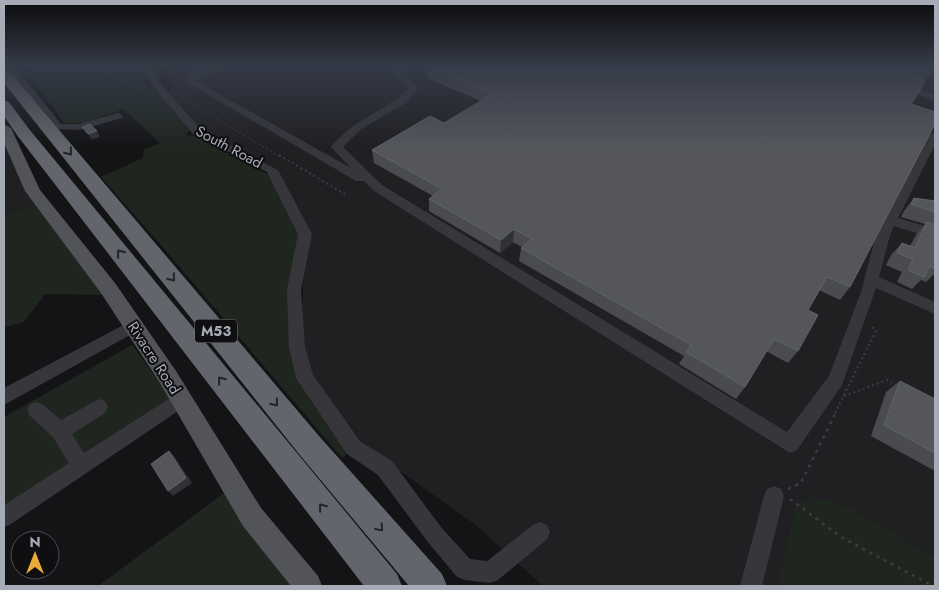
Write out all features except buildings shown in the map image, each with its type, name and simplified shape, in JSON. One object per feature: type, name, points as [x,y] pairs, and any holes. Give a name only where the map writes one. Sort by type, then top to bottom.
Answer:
[{"type":"highway","name":"M53","points":[[18,92],[309,445],[430,586]]},
{"type":"highway","name":"M53","points":[[4,105],[29,140],[385,586]]},
{"type":"main road","name":"Rivacre Road","points":[[4,130],[33,191],[108,288],[181,399],[252,517],[308,586]]},
{"type":"street","points":[[30,92],[58,127],[80,127],[118,116]]},
{"type":"street","name":"South Road","points":[[163,92],[185,120],[197,132],[272,170],[305,234],[294,290],[297,347],[305,378],[354,448],[385,468],[434,534],[465,569],[490,572],[540,532]]},
{"type":"street","points":[[209,92],[378,188],[790,444],[836,380],[860,314],[883,236],[929,160],[935,135]]},
{"type":"street","points":[[378,188],[337,147],[357,128],[402,101],[411,92]]},
{"type":"street","points":[[919,92],[935,98]]},
{"type":"street","points":[[891,220],[935,234]]},
{"type":"street","points":[[871,280],[935,308]]},
{"type":"street","points":[[4,396],[133,326]]},
{"type":"street","points":[[4,517],[181,399]]},
{"type":"street","points":[[60,431],[99,407]]},
{"type":"street","points":[[36,410],[60,431],[81,466]]},
{"type":"street","points":[[751,586],[778,494]]},
{"type":"path","points":[[147,92],[166,100],[182,98],[348,196]]},
{"type":"path","points":[[778,494],[801,483],[876,331],[860,314]]},
{"type":"path","points":[[844,396],[887,380],[903,388]]},
{"type":"path","points":[[778,494],[872,554],[933,586]]},
{"type":"shaded area","points":[[42,92],[158,92],[171,99],[189,130],[186,135],[195,136],[273,177],[305,234],[297,347],[354,448],[342,458],[101,177],[143,158],[144,149],[160,143],[123,109],[84,123],[64,123]]},
{"type":"shaded area","points":[[171,92],[935,92],[935,586],[543,586],[477,526],[365,446],[311,375],[301,339],[305,234],[272,170],[197,132],[171,99]]},
{"type":"shaded area","points":[[4,134],[41,202],[4,216]]},
{"type":"shaded area","points":[[41,202],[53,228],[105,295],[45,294],[24,322],[4,327],[4,216]]},
{"type":"shaded area","points":[[132,345],[171,398],[4,505],[4,417]]},
{"type":"shaded area","points":[[227,491],[295,586],[98,586]]},
{"type":"shaded area","points":[[812,496],[849,507],[935,558],[935,586],[778,586],[795,508]]}]
